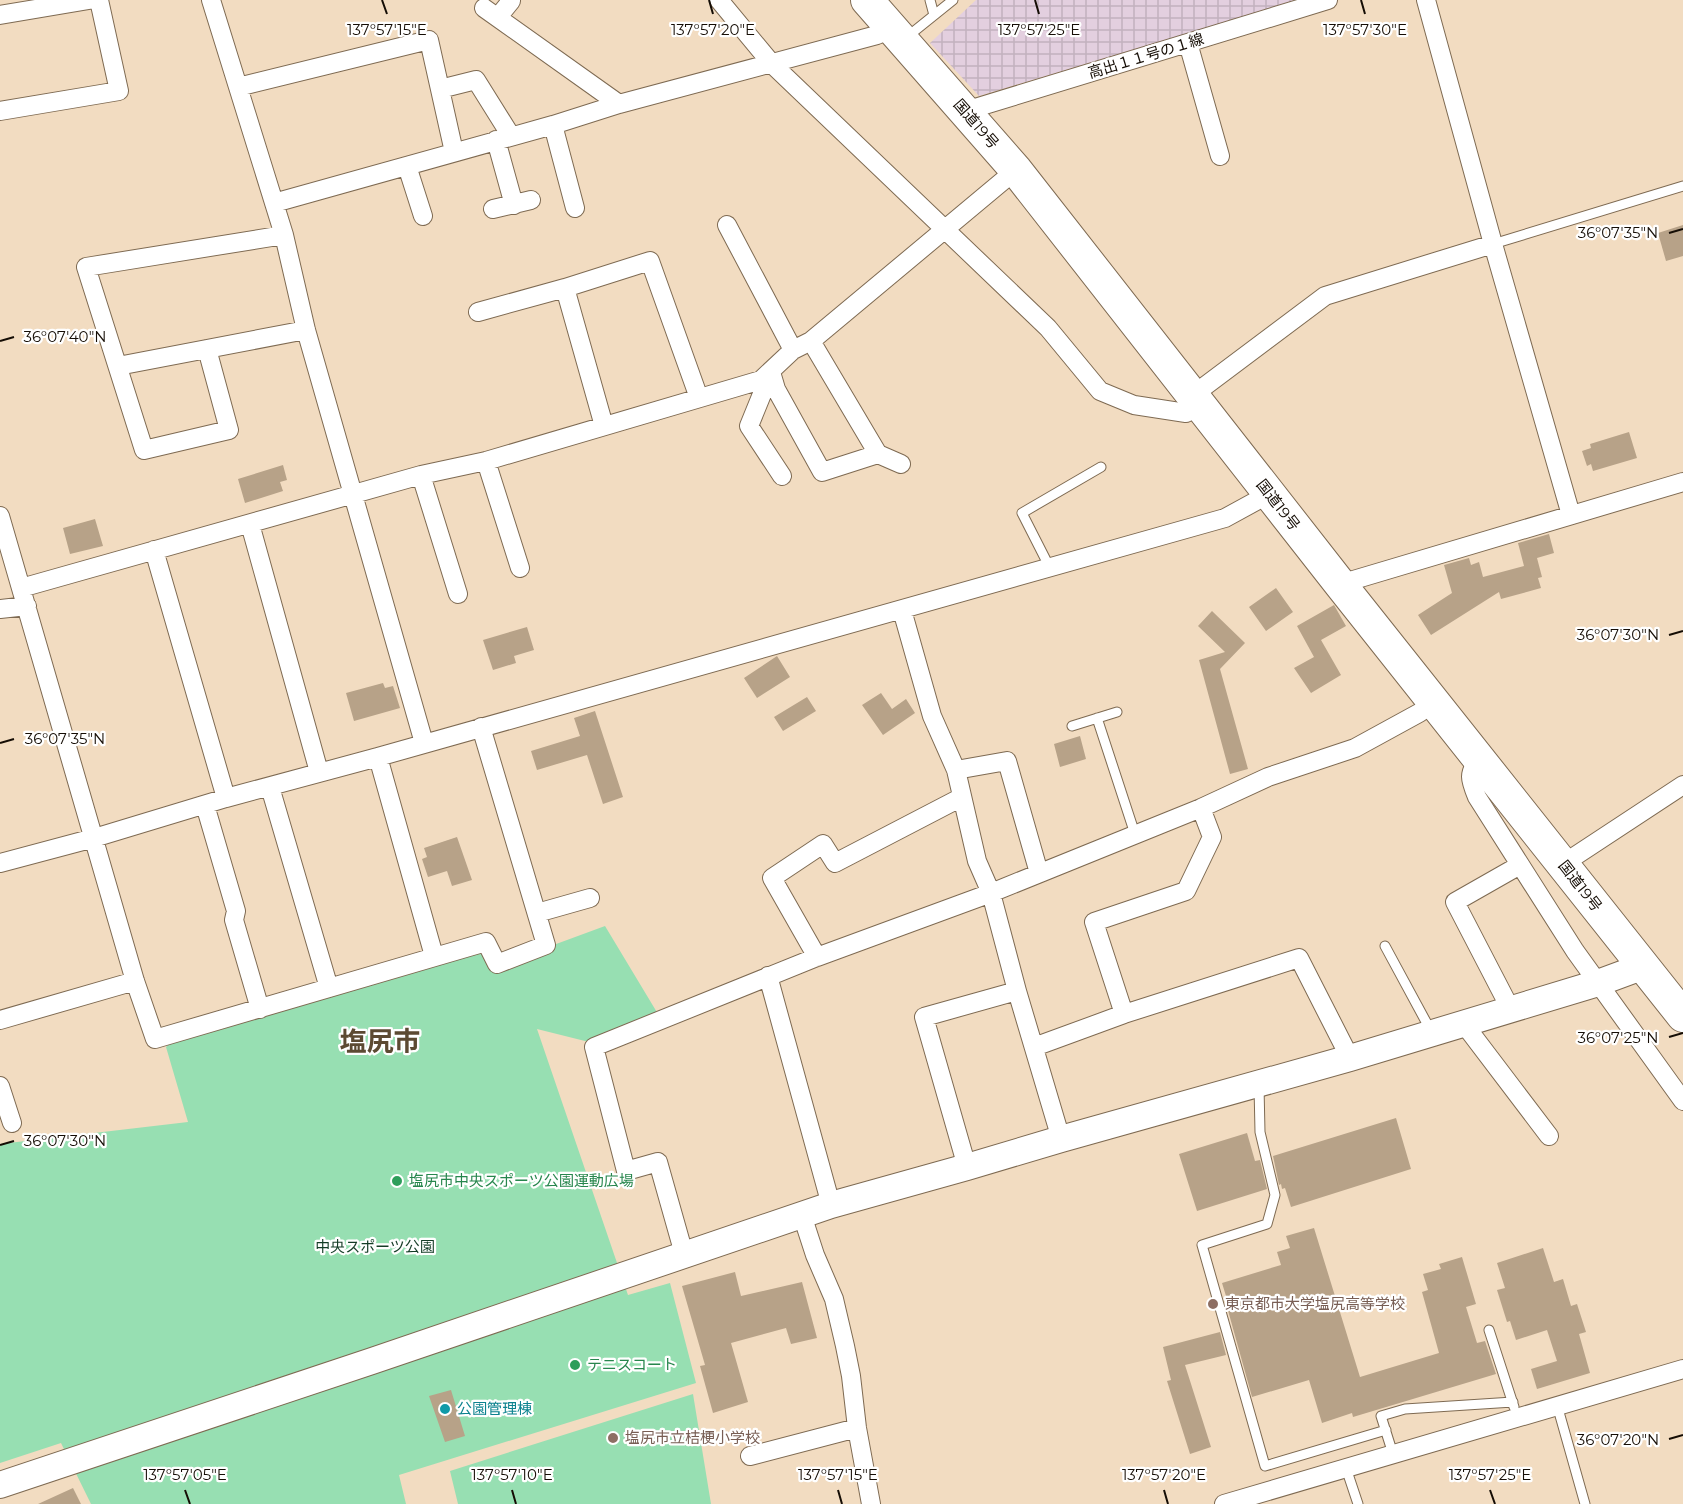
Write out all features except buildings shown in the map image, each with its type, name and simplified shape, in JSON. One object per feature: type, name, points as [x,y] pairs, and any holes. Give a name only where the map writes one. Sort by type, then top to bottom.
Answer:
[{"type":"highway","name":"国道19号","points":[[867,0],[1016,170],[1269,494],[1683,1016]]},
{"type":"street","points":[[0,15],[89,0]]},
{"type":"street","points":[[0,111],[119,92],[99,0]]},
{"type":"street","points":[[211,0],[284,235],[306,330],[424,743]]},
{"type":"street","points":[[719,0],[772,64],[1048,328],[1100,391],[1134,405],[1186,413],[1197,400],[1325,296],[1493,244]]},
{"type":"street","name":"高出１１号の１線","points":[[965,111],[1328,0]]},
{"type":"street","points":[[1426,0],[1493,244],[1572,515]]},
{"type":"street","points":[[511,1],[491,13],[619,104]]},
{"type":"street","points":[[274,203],[553,125],[619,104],[877,35],[897,34]]},
{"type":"street","points":[[238,87],[429,40],[454,152]]},
{"type":"street","points":[[1188,43],[1220,156]]},
{"type":"street","points":[[440,89],[476,80],[504,138],[522,202],[493,209]]},
{"type":"street","points":[[553,125],[575,208]]},
{"type":"street","points":[[407,166],[423,216]]},
{"type":"street","points":[[21,588],[420,475],[486,461],[761,381],[793,350],[811,341],[1016,170]]},
{"type":"street","points":[[727,225],[793,350]]},
{"type":"street","points":[[207,349],[229,430],[144,450],[86,267],[284,235]]},
{"type":"street","points":[[478,312],[650,261],[699,398]]},
{"type":"street","points":[[565,288],[604,426]]},
{"type":"street","points":[[118,366],[306,330]]},
{"type":"street","points":[[811,341],[878,454],[901,464]]},
{"type":"street","points":[[771,372],[776,389],[822,472],[878,454]]},
{"type":"street","points":[[771,372],[749,426],[782,476]]},
{"type":"street","points":[[486,461],[520,568]]},
{"type":"street","points":[[420,475],[458,594]]},
{"type":"street","points":[[1340,584],[1683,483]]},
{"type":"street","points":[[0,863],[1225,518],[1269,494]]},
{"type":"street","points":[[0,516],[8,567],[21,588],[27,606],[135,981],[155,1039],[486,942],[497,964],[546,945],[481,727]]},
{"type":"street","points":[[250,524],[319,772]]},
{"type":"street","points":[[154,550],[226,798]]},
{"type":"street","points":[[0,609],[27,606]]},
{"type":"street","points":[[902,610],[932,716],[956,770],[977,861],[991,893],[1017,992],[1061,1139]]},
{"type":"street","points":[[684,1254],[658,1162],[626,1171],[594,1047],[768,976],[991,893],[1201,808],[1268,777],[1355,748],[1435,702]]},
{"type":"street","points":[[378,757],[434,956]]},
{"type":"street","points":[[1480,759],[1472,767],[1471,782],[1477,797],[1575,951],[1683,1101]]},
{"type":"street","points":[[956,770],[1007,760],[1039,873]]},
{"type":"street","points":[[1563,864],[1683,785]]},
{"type":"street","points":[[270,787],[329,988]]},
{"type":"street","points":[[817,957],[772,878],[823,844],[835,862],[962,797]]},
{"type":"street","points":[[206,805],[236,911],[234,920],[260,1009]]},
{"type":"street","points":[[1124,1014],[1094,922],[1186,891],[1212,837],[1201,808]]},
{"type":"street","points":[[1511,1010],[1455,902],[1520,866]]},
{"type":"street","points":[[537,913],[590,898]]},
{"type":"street","points":[[1034,1047],[1124,1014],[1299,957],[1350,1058]]},
{"type":"street","points":[[0,1485],[831,1205],[1350,1058],[1598,983],[1644,966]]},
{"type":"street","points":[[768,976],[831,1205]]},
{"type":"street","points":[[0,1020],[135,981]]},
{"type":"street","points":[[967,1167],[924,1017],[1017,992]]},
{"type":"street","points":[[1464,1024],[1549,1136]]},
{"type":"street","points":[[0,1086],[12,1123]]},
{"type":"street","points":[[802,1215],[815,1255],[834,1299],[851,1376],[857,1428],[871,1504]]},
{"type":"street","points":[[1224,1504],[1393,1454],[1515,1410],[1557,1405],[1683,1369]]},
{"type":"street","points":[[750,1456],[857,1428]]},
{"type":"lane","points":[[930,0],[934,15]]},
{"type":"lane","points":[[897,34],[934,15],[953,0]]},
{"type":"lane","points":[[1493,244],[1683,186]]},
{"type":"lane","points":[[1050,568],[1022,513],[1101,467]]},
{"type":"lane","points":[[1072,726],[1117,712]]},
{"type":"lane","points":[[1097,718],[1135,834]]},
{"type":"lane","points":[[1385,946],[1433,1033]]},
{"type":"lane","points":[[1259,1083],[1260,1132],[1275,1195],[1267,1224],[1202,1245],[1265,1466],[1386,1430]]},
{"type":"lane","points":[[1393,1454],[1381,1416],[1405,1409],[1515,1410],[1489,1330]]},
{"type":"lane","points":[[1557,1405],[1585,1504]]},
{"type":"lane","points":[[1346,1468],[1358,1504]]},
{"type":"shaded area","points":[[976,0],[1299,0],[979,96],[930,43]]},
{"type":"green space","name":"中央スポーツ公園","points":[[605,926],[658,1014],[589,1042],[537,1029],[628,1295],[670,1283],[696,1383],[399,1475],[406,1504],[91,1504],[61,1443],[0,1463],[0,1144],[188,1122],[166,1047],[174,1039],[479,947],[491,968]]},
{"type":"green space","name":"塩尻市立桔梗小学校","points":[[693,1394],[711,1504],[458,1504],[450,1471]]},
{"type":"place","name":"塩尻市中央スポーツ公園運動広場","points":[[397,1181]]},
{"type":"place","name":"東京都市大学塩尻高等学校","points":[[1213,1304]]},
{"type":"place","name":"テニスコート","points":[[575,1365]]},
{"type":"place","name":"公園管理棟","points":[[445,1409]]},
{"type":"place","name":"塩尻市立桔梗小学校","points":[[613,1438]]},
{"type":"district","name":"塩尻市","points":[[380,1042]]}]
